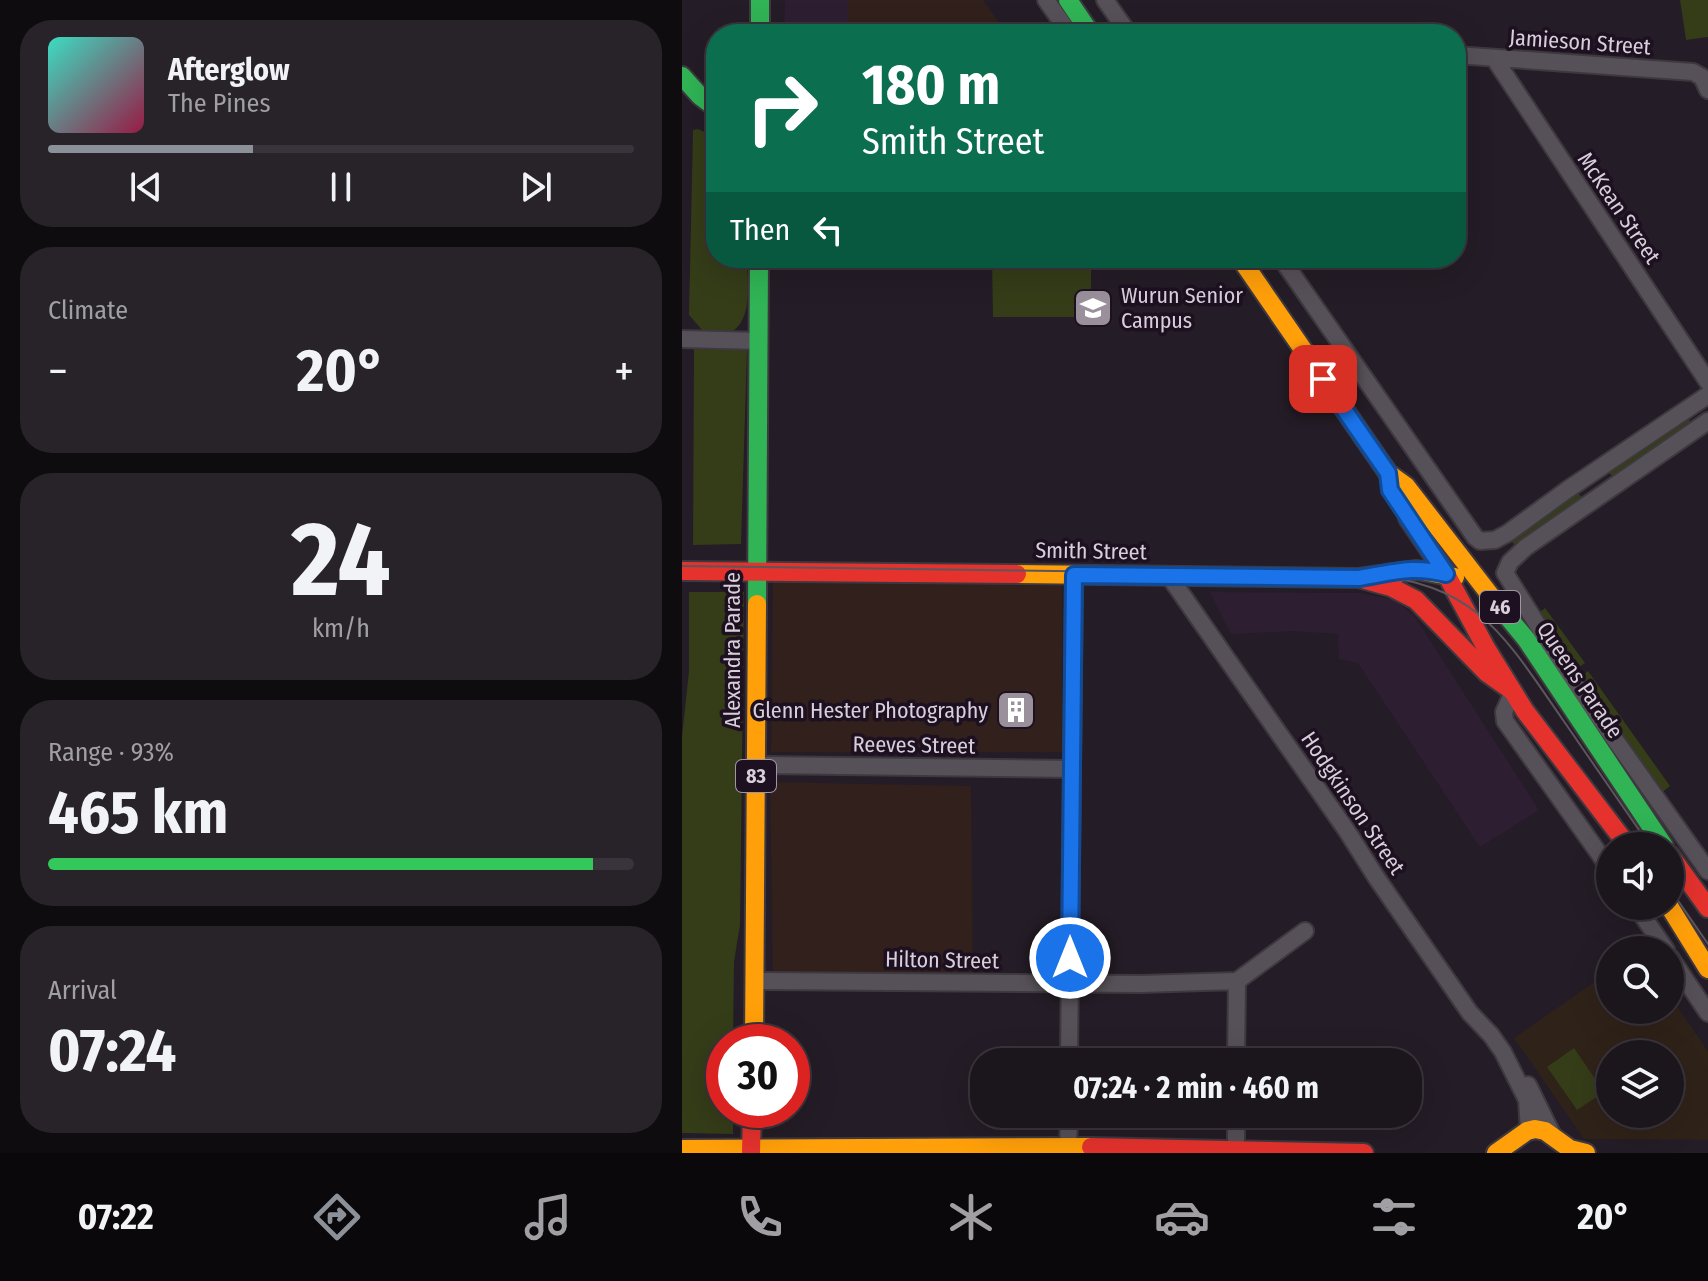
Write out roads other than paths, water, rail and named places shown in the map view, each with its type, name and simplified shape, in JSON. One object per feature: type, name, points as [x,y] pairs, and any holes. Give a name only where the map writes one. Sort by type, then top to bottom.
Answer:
[{"type":"main road","points":[[760,0],[760,24]]},
{"type":"main road","points":[[1068,0],[1084,24]]},
{"type":"main road","points":[[682,76],[706,100]]},
{"type":"main road","name":"Alexandra Parade","points":[[754,1024],[759,268]]},
{"type":"main road","name":"Queens Parade","points":[[1247,268],[1388,473],[1406,486],[1544,665],[1654,832]]},
{"type":"main road","name":"Queens Parade","points":[[1388,473],[1390,490],[1446,574],[1512,691],[1617,832]]},
{"type":"main road","name":"Smith Street","points":[[682,571],[1359,578],[1393,570],[1426,569],[1468,581],[1492,597]]},
{"type":"main road","points":[[1359,578],[1413,597],[1487,673],[1512,691]]},
{"type":"main road","points":[[1684,875],[1708,908]]},
{"type":"main road","points":[[1678,920],[1708,969]]},
{"type":"main road","points":[[751,1151],[752,1128]]},
{"type":"main road","points":[[1496,1153],[1542,1130],[1570,1149],[1586,1153]]},
{"type":"main road","points":[[682,1149],[1364,1153]]},
{"type":"street","points":[[1046,0],[1063,24]]},
{"type":"street","points":[[1105,0],[1122,24]]},
{"type":"street","name":"Jamieson Street","points":[[1466,56],[1690,71],[1704,83]]},
{"type":"street","name":"McKean Street","points":[[1494,58],[1708,382]]},
{"type":"street","points":[[1288,268],[1475,537],[1483,542],[1506,535],[1708,395]]},
{"type":"street","points":[[682,339],[759,341]]},
{"type":"street","points":[[1506,535],[1518,554],[1708,421]]},
{"type":"street","points":[[1598,469],[1610,488]]},
{"type":"street","name":"Queens Parade","points":[[1518,554],[1506,569],[1509,582],[1567,672],[1708,871]]},
{"type":"street","points":[[1069,1048],[1074,575]]},
{"type":"street","name":"Hodgkinson Street","points":[[1169,576],[1470,1013],[1491,1035],[1533,1092],[1554,1138]]},
{"type":"street","points":[[1512,691],[1504,712],[1505,721],[1596,849]]},
{"type":"street","name":"Reeves Street","points":[[756,765],[1072,769]]},
{"type":"street","points":[[1236,1048],[1237,981],[1305,931]]},
{"type":"street","points":[[1684,978],[1708,1013]]},
{"type":"street","name":"Hilton Street","points":[[755,981],[1070,984],[1237,981]]},
{"type":"street","name":"Hodgkinson Street","points":[[1503,1052],[1527,1100],[1523,1140]]},
{"type":"street","points":[[1068,1150],[1069,1128]]},
{"type":"street","points":[[1236,1128],[1236,1152]]},
{"type":"tram line","points":[[682,566],[1368,575],[1405,580],[1463,603],[1505,640],[1640,832]]},
{"type":"tram line","points":[[1684,909],[1708,944]]},
{"type":"place","name":"Wurun Senior Campus","points":[[1093,308]]},
{"type":"place","name":"Glenn Hester Photography","points":[[1016,710]]}]
